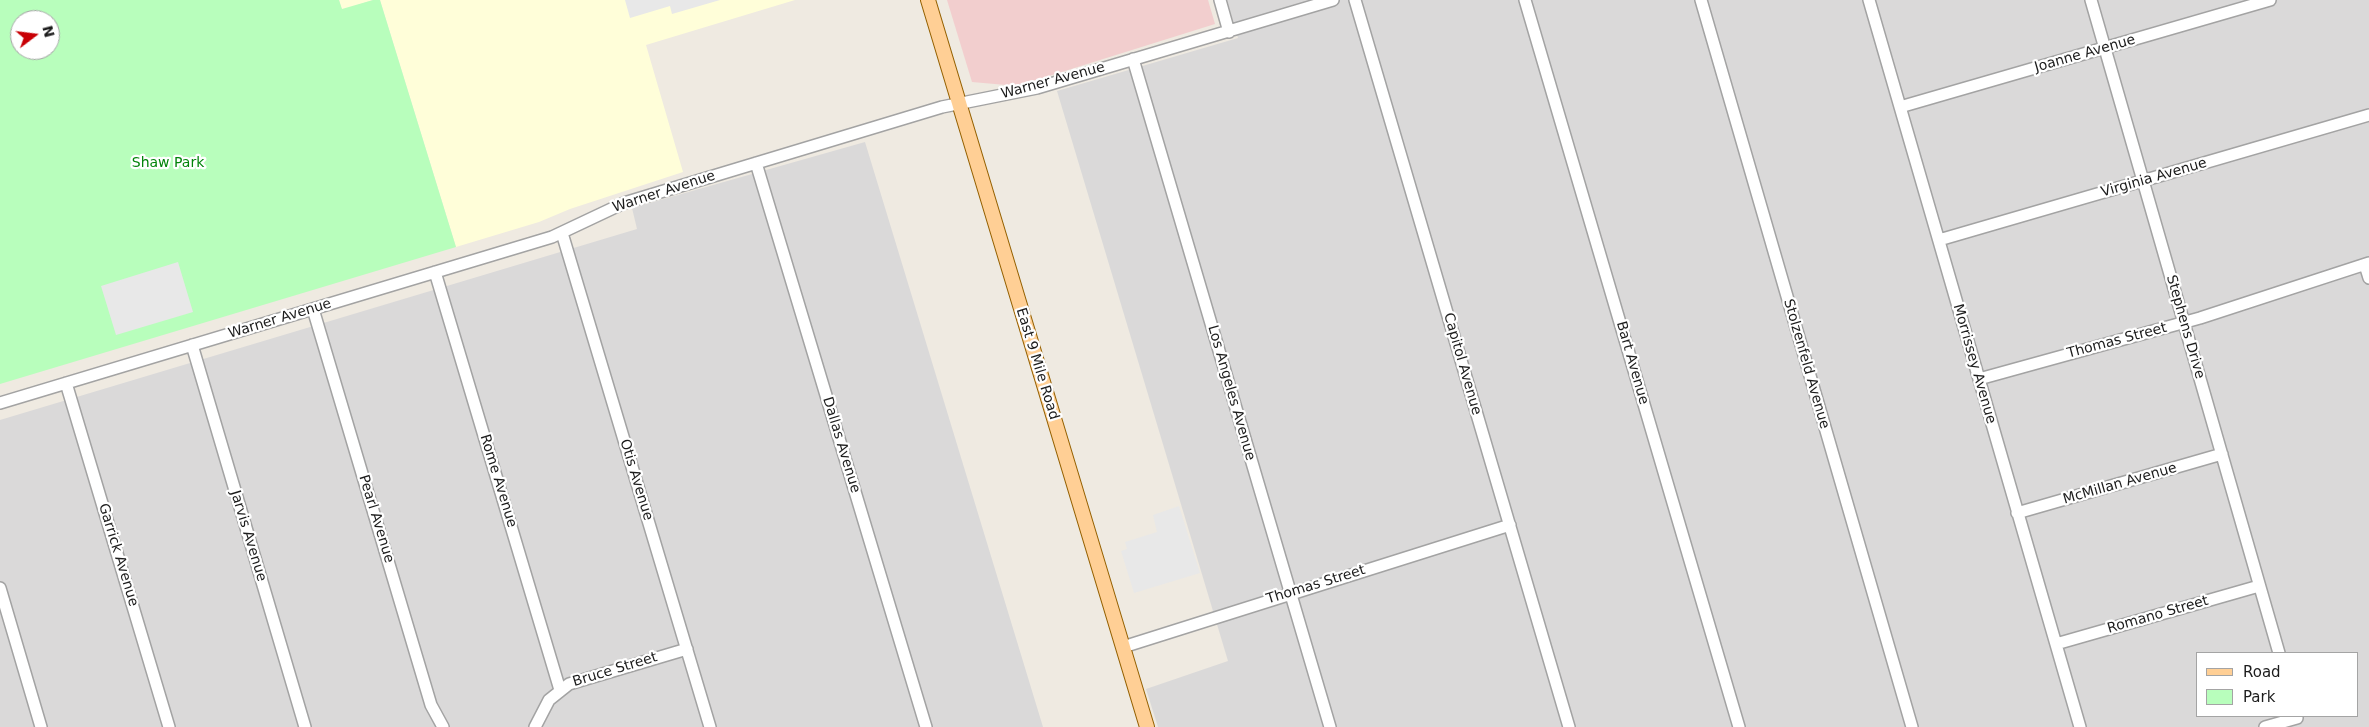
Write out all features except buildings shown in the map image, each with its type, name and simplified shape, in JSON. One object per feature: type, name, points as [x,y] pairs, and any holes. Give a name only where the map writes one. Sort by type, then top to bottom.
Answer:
[{"type":"main road","name":"East 9 Mile Road","points":[[928,0],[1147,727]]},
{"type":"street","points":[[1220,0],[1229,32]]},
{"type":"street","name":"Warner Avenue","points":[[0,403],[562,232],[624,203],[756,163],[942,107],[1031,90],[1133,58],[1229,32],[1297,5],[1333,0]]},
{"type":"street","name":"Capitol Avenue","points":[[1355,0],[1569,727]]},
{"type":"street","name":"Bart Avenue","points":[[1524,0],[1739,727]]},
{"type":"street","name":"Stolzenfeld Avenue","points":[[1701,0],[1912,727]]},
{"type":"street","name":"Morrissey Avenue","points":[[1869,0],[2080,727]]},
{"type":"street","name":"Stephens Drive","points":[[2091,0],[2279,652]]},
{"type":"street","name":"Joanne Avenue","points":[[1900,107],[2270,0]]},
{"type":"street","name":"Los Angeles Avenue","points":[[1133,58],[1330,727]]},
{"type":"street","name":"Virginia Avenue","points":[[1938,240],[2369,115]]},
{"type":"street","name":"Dallas Avenue","points":[[756,163],[926,727]]},
{"type":"street","name":"Otis Avenue","points":[[562,232],[710,727]]},
{"type":"street","points":[[2367,264],[2369,278]]},
{"type":"street","name":"Thomas Street","points":[[1979,379],[2184,323],[2367,264]]},
{"type":"street","name":"Rome Avenue","points":[[435,272],[560,690]]},
{"type":"street","name":"Pearl Avenue","points":[[314,309],[432,705],[443,727]]},
{"type":"street","name":"Jarvis Avenue","points":[[192,345],[305,727]]},
{"type":"street","name":"Garrick Avenue","points":[[66,383],[169,727]]},
{"type":"street","name":"McMillan Avenue","points":[[2018,513],[2222,454]]},
{"type":"street","name":"Thomas Street","points":[[1123,647],[1290,593],[1510,526]]},
{"type":"street","name":"Romano Street","points":[[2056,644],[2259,586]]},
{"type":"street","points":[[0,588],[41,727]]},
{"type":"street","name":"Bruce Street","points":[[535,727],[546,704],[560,690],[573,682],[686,649]]},
{"type":"street","points":[[2264,727],[2298,720]]},
{"type":"shaded area","points":[[339,0],[373,0],[342,10]]},
{"type":"shaded area","points":[[380,0],[795,0],[646,45],[683,172],[570,209],[539,222],[456,247]]},
{"type":"shaded area","points":[[625,0],[720,0],[672,14],[670,6],[630,18]]},
{"type":"shaded area","points":[[947,0],[1208,0],[1215,24],[1017,86],[972,82]]},
{"type":"shaded area","points":[[1227,0],[2369,0],[2369,727],[1158,727],[1146,689],[1228,661],[1057,91],[1238,38]]},
{"type":"shaded area","points":[[865,142],[1043,727],[0,727],[0,420],[637,229],[632,208]]},
{"type":"shaded area","points":[[178,262],[193,312],[116,335],[101,286]]},
{"type":"shaded area","points":[[1179,506],[1200,573],[1134,593],[1121,551],[1127,549],[1125,542],[1157,532],[1153,515]]},
{"type":"green space","name":"Shaw Park","points":[[0,0],[339,0],[342,9],[373,0],[380,0],[456,247],[0,384]]}]
